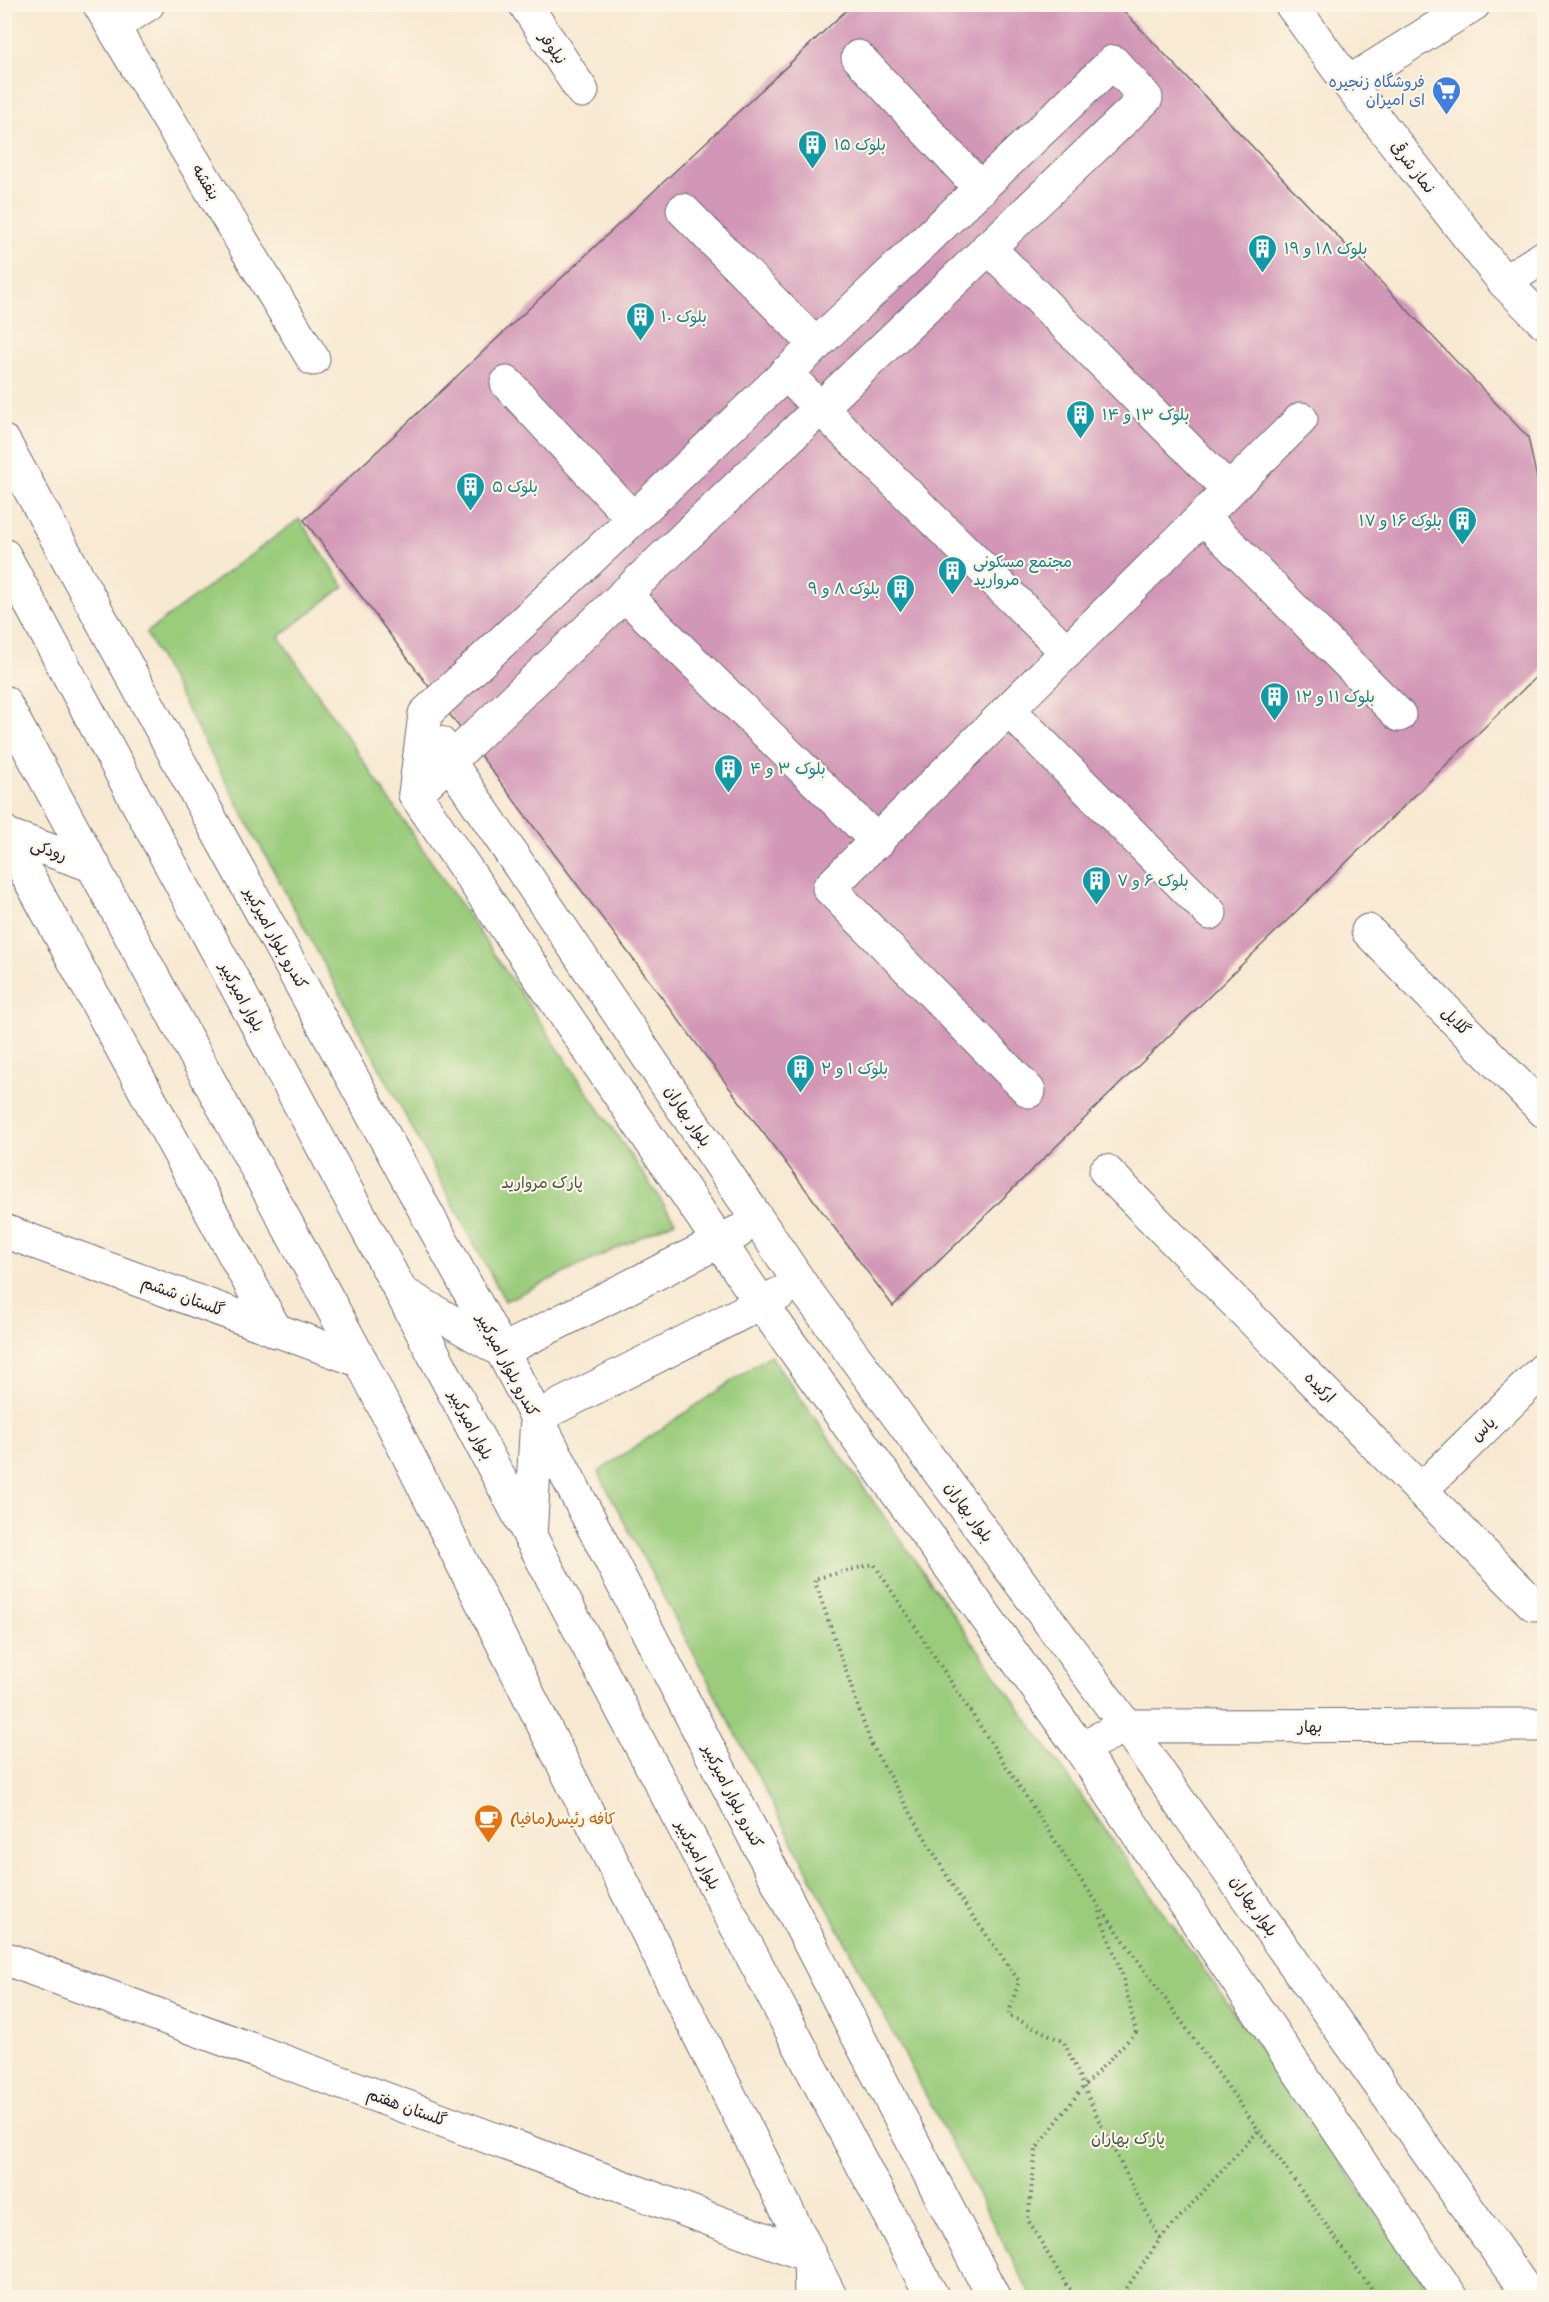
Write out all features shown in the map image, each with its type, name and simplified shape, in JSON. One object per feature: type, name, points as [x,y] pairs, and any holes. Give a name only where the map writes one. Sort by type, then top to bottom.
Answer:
[{"type":"street","points":[[106,16],[148,4]]},
{"type":"street","name":"نیلوفر","points":[[525,4],[582,91]]},
{"type":"street","name":"نماز شرقی","points":[[1290,4],[1348,83],[1504,282],[1545,322]]},
{"type":"street","points":[[1348,83],[1474,4]]},
{"type":"street","name":"بنفشه","points":[[106,16],[313,359]]},
{"type":"street","points":[[858,57],[981,189]]},
{"type":"street","points":[[415,794],[1146,98],[1113,62],[425,714],[415,794],[760,1303],[1080,1748],[1452,2298]]},
{"type":"street","points":[[683,210],[816,345]]},
{"type":"street","points":[[988,247],[1229,490]]},
{"type":"street","points":[[1504,282],[1545,257]]},
{"type":"street","points":[[785,373],[1067,652]]},
{"type":"street","points":[[507,383],[633,519]]},
{"type":"street","points":[[1029,1091],[829,888],[878,842],[1301,419]]},
{"type":"street","name":"کندرو بلوار امیرکبیر","points":[[4,442],[537,1417],[994,2298]]},
{"type":"street","points":[[1203,517],[1399,715]]},
{"type":"street","name":"بلوار امیرکبیر","points":[[4,555],[401,1292],[933,2298]]},
{"type":"street","points":[[624,594],[878,842]]},
{"type":"street","points":[[4,702],[361,1361],[831,2298]]},
{"type":"street","points":[[1009,710],[1209,913]]},
{"type":"street","name":"بلوار بهاران","points":[[425,714],[449,761],[801,1284],[1126,1726],[1532,2298]]},
{"type":"street","points":[[5,833],[276,1331]]},
{"type":"street","name":"رودکی","points":[[5,833],[94,866]]},
{"type":"street","name":"گلایل","points":[[1368,932],[1545,1111]]},
{"type":"street","name":"ارکیده","points":[[1106,1171],[1533,1604]]},
{"type":"street","points":[[401,1292],[502,1352],[718,1241],[760,1223]]},
{"type":"street","name":"گلستان ششم","points":[[4,1232],[361,1361]]},
{"type":"street","points":[[530,1537],[537,1417],[801,1284]]},
{"type":"street","name":"یاس","points":[[1421,1490],[1545,1369]]},
{"type":"street","name":"بهار","points":[[1080,1748],[1126,1726],[1545,1725]]},
{"type":"street","name":"گلستان هفتم","points":[[4,1958],[810,2256]]},
{"type":"street","points":[[810,2256],[811,2298]]},
{"type":"path","points":[[1160,2240],[1083,2087],[1064,2042],[1008,2015],[1019,1981],[958,1895],[871,1744],[814,1579],[874,1564],[1095,1900],[1378,2298]]},
{"type":"path","points":[[1079,2298],[1067,2286],[1028,2220],[1036,2149],[1083,2087],[1136,2032],[1123,1977],[1095,1900]]},
{"type":"path","points":[[1120,2298],[1160,2240],[1259,2130]]},
{"type":"green space","name":"پارک مروارید","points":[[299,519],[344,586],[279,637],[675,1221],[505,1301],[146,633]]},
{"type":"green space","name":"پارک بهاران","points":[[770,1355],[1435,2297],[1032,2297],[598,1472]]},
{"type":"building","name":"مجتمع مسکونی مروارید","points":[[853,4],[1117,4],[1528,437],[1544,512],[1544,669],[893,1306],[304,520]]},
{"type":"place","name":"فروشگاه زنجیره ای امیران","points":[[1446,116]]},
{"type":"place","name":"بلوک ۱۵","points":[[813,170]]},
{"type":"place","name":"بلوک ۱۸ و ۱۹","points":[[1263,274]]},
{"type":"place","name":"بلوک ۱۰","points":[[640,342]]},
{"type":"place","name":"بلوک ۱۳ و ۱۴","points":[[1081,440]]},
{"type":"place","name":"بلوک ۵","points":[[471,512]]},
{"type":"place","name":"بلوک ۱۶ و ۱۷","points":[[1463,546]]},
{"type":"place","name":"مجتمع مسکونی مروارید","points":[[952,596]]},
{"type":"place","name":"بلوک ۸ و ۹","points":[[901,614]]},
{"type":"place","name":"بلوک ۱۱ و ۱۲","points":[[1275,722]]},
{"type":"place","name":"بلوک ۳ و ۴","points":[[729,794]]},
{"type":"place","name":"بلوک ۶ و ۷","points":[[1096,906]]},
{"type":"place","name":"بلوک ۱ و ۲","points":[[800,1094]]},
{"type":"place","name":"کافه رئیس(مافیا)","points":[[489,1844]]}]
